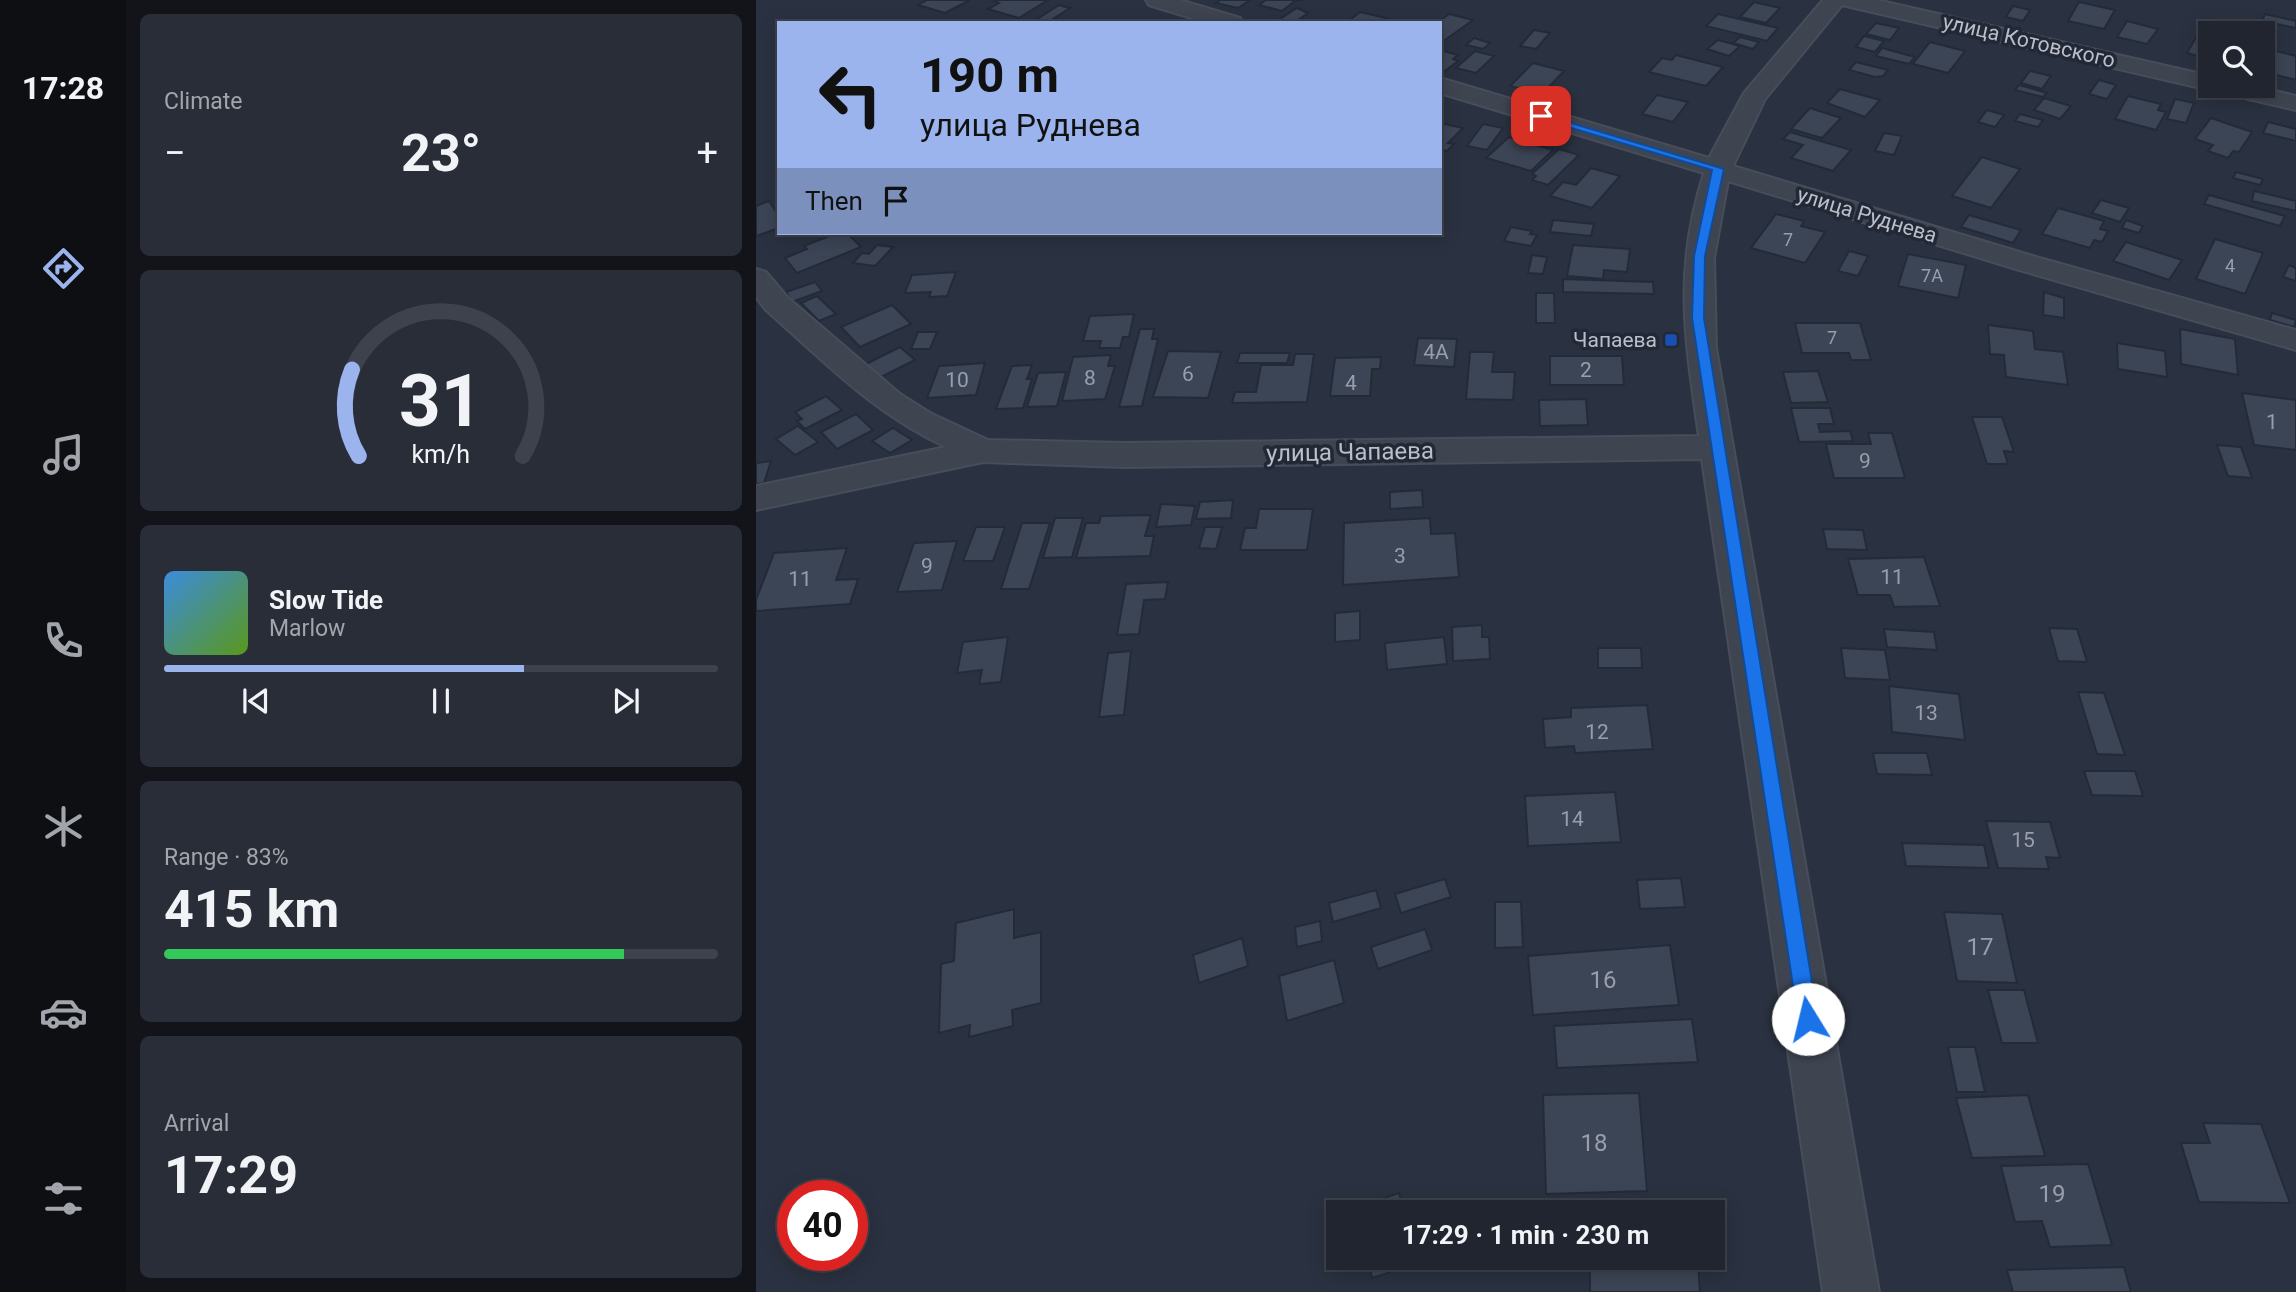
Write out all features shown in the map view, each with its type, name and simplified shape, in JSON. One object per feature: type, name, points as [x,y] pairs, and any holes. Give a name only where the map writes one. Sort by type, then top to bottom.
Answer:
[{"type":"street","points":[[1157,0],[1226,21]]},
{"type":"street","points":[[1835,0],[1754,97],[1729,140],[1718,169],[1702,243],[1698,318],[1851,1292]]},
{"type":"street","name":"улица Котовского","points":[[1848,0],[2198,80]]},
{"type":"street","name":"улица Руднева","points":[[1442,86],[2026,263],[2296,340]]},
{"type":"street","points":[[2274,98],[2296,103]]},
{"type":"street","name":"улица Чапаева","points":[[756,278],[777,304],[888,402],[918,421],[983,451]]},
{"type":"street","name":"улица Чапаева","points":[[756,498],[983,451],[1124,455],[1717,447]]},
{"type":"building","points":[[927,0],[970,0],[945,13],[918,5]]},
{"type":"building","points":[[1048,0],[1019,18],[988,9],[999,3],[994,1]]},
{"type":"building","points":[[1220,0],[1250,0],[1238,8],[1216,3]]},
{"type":"building","points":[[1266,0],[1304,0],[1295,1],[1282,11],[1259,5]]},
{"type":"building","points":[[1754,2],[1780,8],[1766,23],[1740,17]]},
{"type":"building","points":[[2079,2],[2115,10],[2104,29],[2068,21]]},
{"type":"building","points":[[1059,5],[1070,8],[1053,19],[1058,20],[1034,21]]},
{"type":"building","points":[[2013,6],[2030,10],[2023,21],[2006,17]]},
{"type":"building","points":[[1297,8],[1308,13],[1297,21],[1280,19]]},
{"type":"building","points":[[1360,12],[1390,19],[1388,21],[1349,21]]},
{"type":"building","points":[[1449,14],[1473,20],[1445,40],[1442,39],[1442,21],[1440,21]]},
{"type":"building","points":[[1718,14],[1778,28],[1767,41],[1706,26]]},
{"type":"building","points":[[2265,14],[2296,21],[2296,28],[2275,24],[2275,21],[2262,21]]},
{"type":"building","points":[[2127,21],[2158,29],[2147,44],[2117,37]]},
{"type":"building","points":[[1876,23],[1899,28],[1890,40],[1866,34]]},
{"type":"building","points":[[1534,30],[1550,33],[1536,49],[1520,46]]},
{"type":"building","points":[[2198,34],[2198,56],[2187,53]]},
{"type":"building","points":[[1864,36],[1884,41],[1875,52],[1856,47]]},
{"type":"building","points":[[1740,37],[1759,42],[1753,49],[1733,43]]},
{"type":"building","points":[[1474,38],[1490,43],[1483,49],[1466,45]]},
{"type":"building","points":[[1718,40],[1740,46],[1729,56],[1707,49]]},
{"type":"building","points":[[1930,42],[1965,51],[1948,73],[1913,64]]},
{"type":"building","points":[[1882,48],[1915,57],[1909,64],[1876,56]]},
{"type":"building","points":[[1442,51],[1458,55],[1453,59],[1458,61],[1445,71],[1442,70]]},
{"type":"building","points":[[1475,51],[1494,56],[1476,73],[1456,68]]},
{"type":"building","points":[[2275,51],[2296,56],[2296,80],[2275,75]]},
{"type":"building","points":[[1676,55],[1723,67],[1706,86],[1649,72],[1662,58],[1672,60]]},
{"type":"building","points":[[1856,62],[1888,70],[1883,76],[1875,77],[1849,70]]},
{"type":"building","points":[[1533,63],[1564,71],[1542,94],[1510,86]]},
{"type":"building","points":[[2030,71],[2051,76],[2042,89],[2021,83]]},
{"type":"building","points":[[2099,80],[2116,85],[2107,99],[2089,94]]},
{"type":"building","points":[[2019,85],[2047,93],[2043,97],[2015,90]]},
{"type":"building","points":[[1840,89],[1880,100],[1865,117],[1827,103]]},
{"type":"building","points":[[1657,95],[1688,102],[1673,122],[1642,114]]},
{"type":"building","points":[[2128,96],[2161,104],[2158,110],[2166,112],[2156,130],[2115,119]]},
{"type":"building","points":[[2044,98],[2071,106],[2060,119],[2034,110]]},
{"type":"building","points":[[2175,99],[2194,103],[2186,123],[2167,119]]},
{"type":"building","points":[[1810,108],[1841,118],[1822,138],[1791,129]]},
{"type":"building","points":[[1987,110],[2004,115],[1995,127],[1978,122]]},
{"type":"building","points":[[2020,114],[2043,120],[2038,127],[2015,121]]},
{"type":"building","points":[[2211,118],[2252,132],[2239,152],[2233,151],[2228,158],[2208,151],[2213,145],[2195,139]]},
{"type":"building","points":[[2268,122],[2296,129],[2296,141],[2263,133]]},
{"type":"building","points":[[1442,123],[1463,128],[1448,143],[1454,144],[1447,151],[1442,150]]},
{"type":"building","points":[[1483,124],[1503,128],[1487,150],[1467,146]]},
{"type":"building","points":[[1790,132],[1851,150],[1833,171],[1791,158],[1803,145],[1783,139]]},
{"type":"building","points":[[1884,133],[1902,136],[1894,155],[1875,151]]},
{"type":"building","points":[[1509,137],[1553,150],[1531,171],[1486,158]]},
{"type":"building","points":[[1559,149],[1579,155],[1548,185],[1532,180],[1536,176],[1532,174]]},
{"type":"building","points":[[1982,157],[2020,169],[1991,208],[1952,196]]},
{"type":"building","points":[[1591,168],[1620,176],[1592,208],[1550,196],[1563,182],[1576,185]]},
{"type":"building","points":[[2236,172],[2263,179],[2260,185],[2233,178]]},
{"type":"building","points":[[2254,191],[2296,201],[2296,211],[2252,201]]},
{"type":"building","points":[[2209,195],[2285,216],[2280,226],[2204,204]]},
{"type":"building","points":[[2101,200],[2129,208],[2120,222],[2092,213]]},
{"type":"building","points":[[769,201],[777,213],[777,229],[756,236],[756,206]]},
{"type":"building","points":[[2058,208],[2104,221],[2100,229],[2108,231],[2102,242],[2094,240],[2090,248],[2042,234]]},
{"type":"building","points":[[1776,214],[1804,221],[1801,226],[1825,232],[1805,263],[1751,248]]},
{"type":"building","points":[[1969,215],[2021,230],[2013,243],[1961,227]]},
{"type":"building","points":[[1553,220],[1594,224],[1591,236],[1550,232]]},
{"type":"building","points":[[2126,220],[2143,226],[2139,233],[2122,228]]},
{"type":"building","points":[[1511,227],[1532,231],[1530,234],[1537,235],[1531,246],[1504,241]]},
{"type":"building","points":[[832,235],[849,235],[861,247],[797,273],[785,258],[807,249],[804,246]]},
{"type":"building","points":[[2215,239],[2263,253],[2245,294],[2196,279]]},
{"type":"building","points":[[2126,242],[2182,260],[2169,280],[2113,261]]},
{"type":"building","points":[[877,245],[893,247],[875,266],[853,263],[862,253],[869,254]]},
{"type":"building","points":[[1573,245],[1630,249],[1627,272],[1604,270],[1603,279],[1567,276]]},
{"type":"building","points":[[1849,251],[1868,256],[1858,276],[1838,271]]},
{"type":"building","points":[[1908,254],[1966,265],[1958,298],[1898,286]]},
{"type":"building","points":[[1532,255],[1547,257],[1543,274],[1528,273]]},
{"type":"building","points":[[2289,265],[2296,268],[2296,281],[2283,277]]},
{"type":"building","points":[[956,272],[947,296],[929,297],[931,292],[905,293],[912,275]]},
{"type":"building","points":[[1563,279],[1653,282],[1654,294],[1563,292]]},
{"type":"building","points":[[815,282],[822,291],[792,302],[786,292]]},
{"type":"building","points":[[2044,292],[2064,298],[2064,318],[2043,315]]},
{"type":"building","points":[[1536,293],[1554,293],[1555,323],[1536,323]]},
{"type":"building","points":[[817,296],[836,314],[819,321],[801,303]]},
{"type":"building","points":[[892,305],[911,324],[860,347],[841,327]]},
{"type":"building","points":[[2272,313],[2296,320],[2294,327],[2270,320]]},
{"type":"building","points":[[1134,314],[1129,337],[1123,337],[1120,348],[1099,348],[1101,341],[1083,341],[1090,316]]},
{"type":"building","points":[[1795,323],[1860,323],[1871,360],[1851,360],[1849,353],[1802,353]]},
{"type":"building","points":[[1988,325],[2033,331],[2035,349],[2063,352],[2068,385],[2006,377],[2004,355],[1990,354]]},
{"type":"building","points":[[1140,329],[1154,329],[1152,339],[1158,339],[1142,406],[1119,407]]},
{"type":"building","points":[[2180,329],[2235,339],[2238,375],[2181,364]]},
{"type":"building","points":[[918,332],[937,332],[930,349],[911,349]]},
{"type":"building","points":[[1418,338],[1457,339],[1454,367],[1414,365]]},
{"type":"building","points":[[2117,343],[2165,351],[2167,377],[2118,369]]},
{"type":"building","points":[[900,347],[915,360],[881,377],[866,364]]},
{"type":"building","points":[[1168,351],[1221,352],[1208,398],[1153,397]]},
{"type":"building","points":[[1470,352],[1494,352],[1492,372],[1515,372],[1513,400],[1466,399]]},
{"type":"building","points":[[1240,353],[1290,353],[1287,363],[1237,363]]},
{"type":"building","points":[[1295,354],[1314,354],[1307,402],[1232,403],[1235,392],[1256,392],[1261,365],[1293,365]]},
{"type":"building","points":[[1111,355],[1108,366],[1115,366],[1105,399],[1062,401],[1073,357]]},
{"type":"building","points":[[1550,356],[1622,356],[1624,385],[1550,385]]},
{"type":"building","points":[[1381,357],[1380,369],[1372,369],[1370,396],[1330,396],[1335,358]]},
{"type":"building","points":[[985,363],[976,395],[927,398],[939,366]]},
{"type":"building","points":[[1032,365],[1027,379],[1032,379],[1023,408],[996,409],[1012,366]]},
{"type":"building","points":[[1818,371],[1828,402],[1791,403],[1783,372]]},
{"type":"building","points":[[1066,372],[1057,406],[1027,407],[1038,373]]},
{"type":"building","points":[[2242,393],[2296,400],[2296,450],[2254,445]]},
{"type":"building","points":[[826,396],[842,410],[805,429],[797,421],[802,419],[795,412]]},
{"type":"building","points":[[1586,399],[1588,425],[1540,426],[1539,400]]},
{"type":"building","points":[[1791,408],[1830,408],[1834,424],[1818,424],[1820,432],[1850,431],[1853,441],[1799,442]]},
{"type":"building","points":[[856,414],[873,430],[837,449],[821,432]]},
{"type":"building","points":[[1972,417],[2002,417],[2014,452],[2004,451],[2008,464],[1987,464]]},
{"type":"building","points":[[798,426],[818,442],[795,455],[776,439]]},
{"type":"building","points":[[893,428],[912,440],[890,453],[872,441]]},
{"type":"building","points":[[1868,433],[1892,433],[1905,478],[1834,478],[1826,444],[1871,444]]},
{"type":"building","points":[[2217,445],[2241,447],[2252,478],[2228,476]]},
{"type":"building","points":[[771,461],[764,483],[756,484],[756,463]]},
{"type":"building","points":[[1422,490],[1423,507],[1390,509],[1390,492]]},
{"type":"building","points":[[1233,500],[1231,518],[1196,519],[1200,502]]},
{"type":"building","points":[[1161,504],[1195,506],[1191,525],[1156,527]]},
{"type":"building","points":[[1259,509],[1313,509],[1307,550],[1240,550],[1245,528],[1256,528]]},
{"type":"building","points":[[1151,515],[1145,536],[1154,536],[1150,556],[1076,558],[1086,523],[1099,523],[1101,516]]},
{"type":"building","points":[[1055,518],[1083,518],[1072,557],[1043,558]]},
{"type":"building","points":[[1430,518],[1431,534],[1455,533],[1459,577],[1343,585],[1344,523]]},
{"type":"building","points":[[1022,523],[1050,523],[1029,589],[1001,589]]},
{"type":"building","points":[[976,527],[1005,527],[993,561],[963,561]]},
{"type":"building","points":[[1205,527],[1222,527],[1216,549],[1199,548]]},
{"type":"building","points":[[1823,529],[1863,530],[1867,550],[1827,549]]},
{"type":"building","points":[[957,541],[942,590],[897,592],[914,543]]},
{"type":"building","points":[[847,548],[836,580],[858,579],[850,604],[756,611],[756,600],[774,553]]},
{"type":"building","points":[[1924,557],[1940,606],[1894,607],[1890,595],[1858,595],[1848,559]]},
{"type":"building","points":[[1168,582],[1165,599],[1144,600],[1139,634],[1117,635],[1126,584]]},
{"type":"building","points":[[1360,611],[1360,640],[1335,642],[1335,613]]},
{"type":"building","points":[[1482,625],[1482,637],[1489,637],[1490,659],[1453,661],[1452,627]]},
{"type":"building","points":[[2049,628],[2077,629],[2087,662],[2058,661]]},
{"type":"building","points":[[1884,629],[1934,632],[1937,650],[1887,647]]},
{"type":"building","points":[[1008,637],[1001,682],[979,684],[982,670],[957,673],[963,642]]},
{"type":"building","points":[[1444,637],[1447,664],[1387,670],[1385,643]]},
{"type":"building","points":[[1598,648],[1641,648],[1642,668],[1598,668]]},
{"type":"building","points":[[1841,648],[1885,650],[1890,680],[1845,678]]},
{"type":"building","points":[[1131,651],[1124,715],[1099,717],[1108,653]]},
{"type":"building","points":[[1889,686],[1959,694],[1965,740],[1892,732]]},
{"type":"building","points":[[2078,692],[2104,693],[2125,755],[2097,754]]},
{"type":"building","points":[[1647,705],[1653,749],[1575,753],[1574,746],[1545,748],[1543,719],[1571,717],[1571,708]]},
{"type":"building","points":[[1873,753],[1927,753],[1932,775],[1877,774]]},
{"type":"building","points":[[2084,771],[2135,771],[2143,796],[2092,795]]},
{"type":"building","points":[[1615,792],[1621,842],[1528,846],[1525,796]]},
{"type":"building","points":[[1986,821],[2050,822],[2060,858],[2046,857],[2049,869],[1998,868]]},
{"type":"building","points":[[1902,843],[1984,845],[1989,868],[1906,866]]},
{"type":"building","points":[[1681,878],[1685,907],[1640,909],[1637,880]]},
{"type":"building","points":[[1445,879],[1451,897],[1401,913],[1395,894]]},
{"type":"building","points":[[1376,890],[1381,908],[1333,922],[1329,903]]},
{"type":"building","points":[[1495,902],[1521,902],[1523,947],[1495,948]]},
{"type":"building","points":[[1014,909],[1014,938],[1041,932],[1041,1003],[1012,1010],[1013,1026],[969,1037],[970,1025],[939,1033],[941,964],[954,961],[956,923]]},
{"type":"building","points":[[1944,912],[2002,914],[2017,983],[1957,981]]},
{"type":"building","points":[[1320,921],[1322,941],[1297,947],[1295,927]]},
{"type":"building","points":[[1425,929],[1432,950],[1378,969],[1371,947]]},
{"type":"building","points":[[1242,938],[1248,966],[1199,983],[1193,955]]},
{"type":"building","points":[[1670,945],[1679,1005],[1533,1015],[1528,956]]},
{"type":"building","points":[[1334,960],[1344,1003],[1287,1021],[1279,976]]},
{"type":"building","points":[[1988,990],[2024,990],[2038,1043],[2002,1043]]},
{"type":"building","points":[[1692,1019],[1698,1062],[1557,1068],[1554,1026]]},
{"type":"building","points":[[1948,1047],[1975,1047],[1985,1092],[1957,1092]]},
{"type":"building","points":[[1639,1093],[1647,1191],[1546,1194],[1543,1095]]},
{"type":"building","points":[[2028,1095],[2045,1156],[1972,1158],[1956,1098]]},
{"type":"building","points":[[2203,1123],[2261,1124],[2290,1203],[2199,1202],[2181,1143],[2210,1143]]},
{"type":"building","points":[[2088,1164],[2112,1245],[2050,1247],[2042,1221],[2015,1222],[2001,1166]]},
{"type":"building","points":[[1399,1193],[1401,1200],[1378,1200]]},
{"type":"building","points":[[2124,1267],[2131,1292],[2013,1292],[2007,1270]]},
{"type":"building","points":[[1370,1270],[1397,1270],[1372,1278]]},
{"type":"building","points":[[1590,1270],[1698,1270],[1700,1292],[1590,1292]]},
{"type":"place","name":"Чапаева","points":[[1671,340]]},
{"type":"route","points":[[1541,116],[1718,169],[1700,256],[1698,318],[1808,1019]]}]
